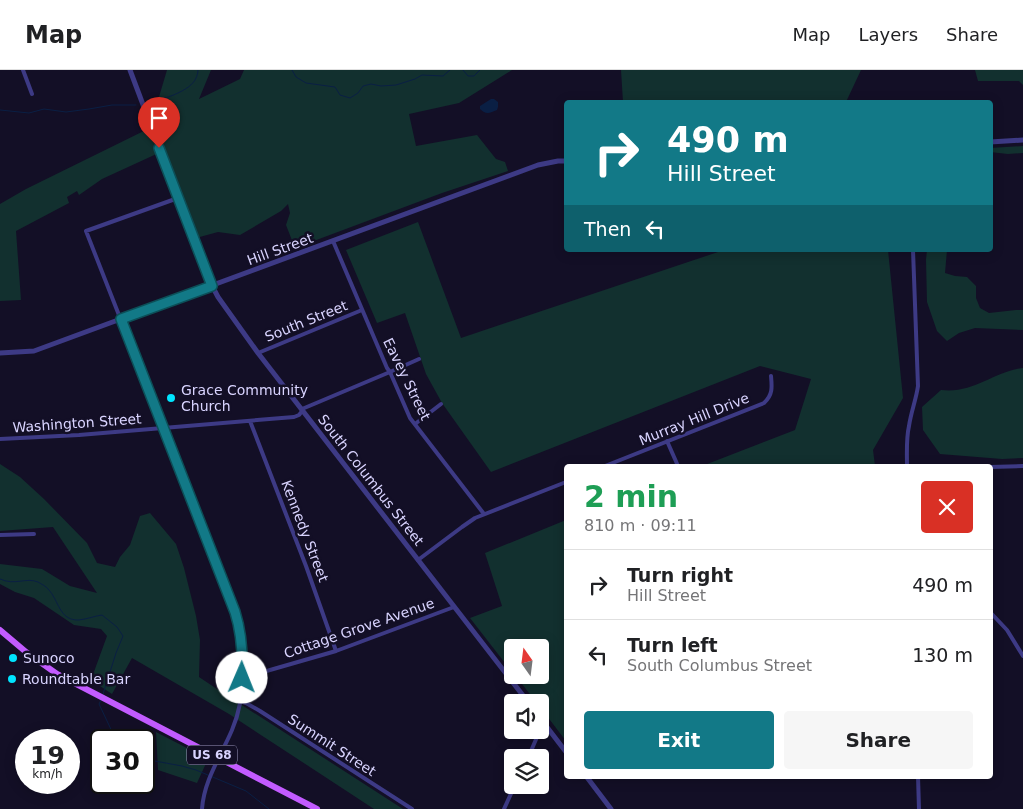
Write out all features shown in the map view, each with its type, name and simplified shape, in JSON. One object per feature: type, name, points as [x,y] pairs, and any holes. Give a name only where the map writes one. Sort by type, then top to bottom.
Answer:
[{"type":"main road","name":"US 68","points":[[0,630],[49,669],[317,809]]},
{"type":"street","points":[[23,70],[32,94]]},
{"type":"street","name":"South Columbus Street","points":[[130,70],[212,286],[220,301],[258,353],[522,694]]},
{"type":"street","points":[[993,142],[1023,140]]},
{"type":"street","name":"Hill Street","points":[[0,354],[34,351],[538,165],[564,161]]},
{"type":"street","points":[[178,198],[86,231],[237,619],[242,644],[240,701],[235,723],[204,793],[202,809]]},
{"type":"street","name":"Eavey Street","points":[[333,241],[405,408],[415,424],[484,514]]},
{"type":"street","points":[[907,464],[907,437],[918,386],[913,252]]},
{"type":"street","name":"South Street","points":[[258,353],[362,310]]},
{"type":"street","name":"Washington Street","points":[[0,439],[164,429],[294,417],[303,410],[419,359]]},
{"type":"street","name":"Murray Hill Drive","points":[[610,464],[764,403],[771,393],[771,376]]},
{"type":"street","points":[[415,424],[441,404]]},
{"type":"street","name":"Kennedy Street","points":[[250,421],[306,566],[336,651]]},
{"type":"street","points":[[668,441],[677,464]]},
{"type":"street","points":[[993,467],[1023,466]]},
{"type":"street","points":[[418,560],[476,518],[564,483]]},
{"type":"street","points":[[0,535],[34,534]]},
{"type":"street","name":"Cottage Grove Avenue","points":[[242,678],[336,651],[454,607]]},
{"type":"street","points":[[993,615],[1007,630],[1023,656]]},
{"type":"street","name":"Summit Street","points":[[240,701],[260,711],[412,809]]},
{"type":"street","points":[[549,730],[564,749]]},
{"type":"street","points":[[588,779],[611,809]]},
{"type":"street","points":[[918,779],[919,809]]},
{"type":"street","points":[[504,809],[511,794]]},
{"type":"green space","points":[[167,70],[211,70],[199,99],[240,79],[244,70],[512,70],[459,103],[409,114],[416,146],[477,135],[496,159],[505,162],[508,171],[442,193],[295,248],[286,225],[290,213],[288,204],[281,211],[240,235],[218,232],[196,238],[163,151],[102,179],[79,195],[77,191],[67,197],[69,203],[16,231],[21,300],[0,301],[0,204],[26,189],[158,124],[156,107]]},
{"type":"green space","points":[[621,70],[861,70],[847,100],[623,100]]},
{"type":"green space","points":[[975,70],[1023,70],[1023,85],[1019,81],[978,81]]},
{"type":"green space","points":[[1023,146],[1023,153],[993,152],[993,148]]},
{"type":"green space","points":[[418,222],[461,338],[718,252],[888,252],[903,398],[873,450],[875,464],[707,464],[795,430],[811,379],[760,366],[491,472],[442,403],[426,374],[405,313],[377,323],[346,250]]},
{"type":"green space","points":[[927,252],[947,252],[945,273],[967,277],[976,286],[976,298],[980,308],[989,313],[1023,310],[1023,330],[975,328],[959,333],[947,341],[937,331],[927,302]]},
{"type":"green space","points":[[1023,368],[1023,458],[1002,459],[940,454],[923,430],[922,407],[941,390],[964,389],[1003,373]]},
{"type":"green space","points":[[0,464],[20,477],[44,499],[87,543],[97,563],[115,567],[120,557],[130,545],[140,516],[150,513],[176,544],[184,568],[200,640],[199,677],[403,809],[374,809],[229,714],[132,658],[112,694],[91,680],[107,636],[101,629],[74,625],[34,598],[15,592],[0,584],[0,564],[42,569],[70,586],[97,593],[53,527],[0,531]]},
{"type":"green space","points":[[564,521],[564,738],[549,719],[549,694],[530,694],[522,684],[549,684],[549,639],[504,639],[504,662],[470,618],[502,606],[485,553]]},
{"type":"green space","points":[[156,732],[208,759],[197,783],[158,770]]},
{"type":"water","points":[[491,99],[498,102],[497,110],[488,113],[480,109],[480,106]]},
{"type":"waterway","points":[[149,102],[182,91],[193,83],[198,70]]},
{"type":"waterway","points":[[292,70],[296,77],[306,83],[335,87],[340,95],[350,98],[358,93],[363,86],[371,84],[381,86],[396,85],[422,75],[443,76],[450,70]]},
{"type":"waterway","points":[[463,70],[468,76],[474,76],[480,70]]},
{"type":"waterway","points":[[0,110],[29,113],[44,109],[66,112],[112,105],[136,105]]},
{"type":"waterway","points":[[0,579],[11,582],[29,580],[38,582],[52,594],[63,614],[67,617],[79,620],[102,615],[117,627],[123,636],[103,694]]},
{"type":"waterway","points":[[101,700],[99,704],[111,729]]},
{"type":"waterway","points":[[155,761],[196,770],[246,791],[269,809]]},
{"type":"place","name":"Grace Community Church","points":[[171,398]]},
{"type":"place","name":"Sunoco","points":[[13,658]]},
{"type":"place","name":"Roundtable Bar","points":[[12,679]]},
{"type":"route","points":[[159,148],[212,286],[121,319],[235,612],[242,644],[242,678]]}]
